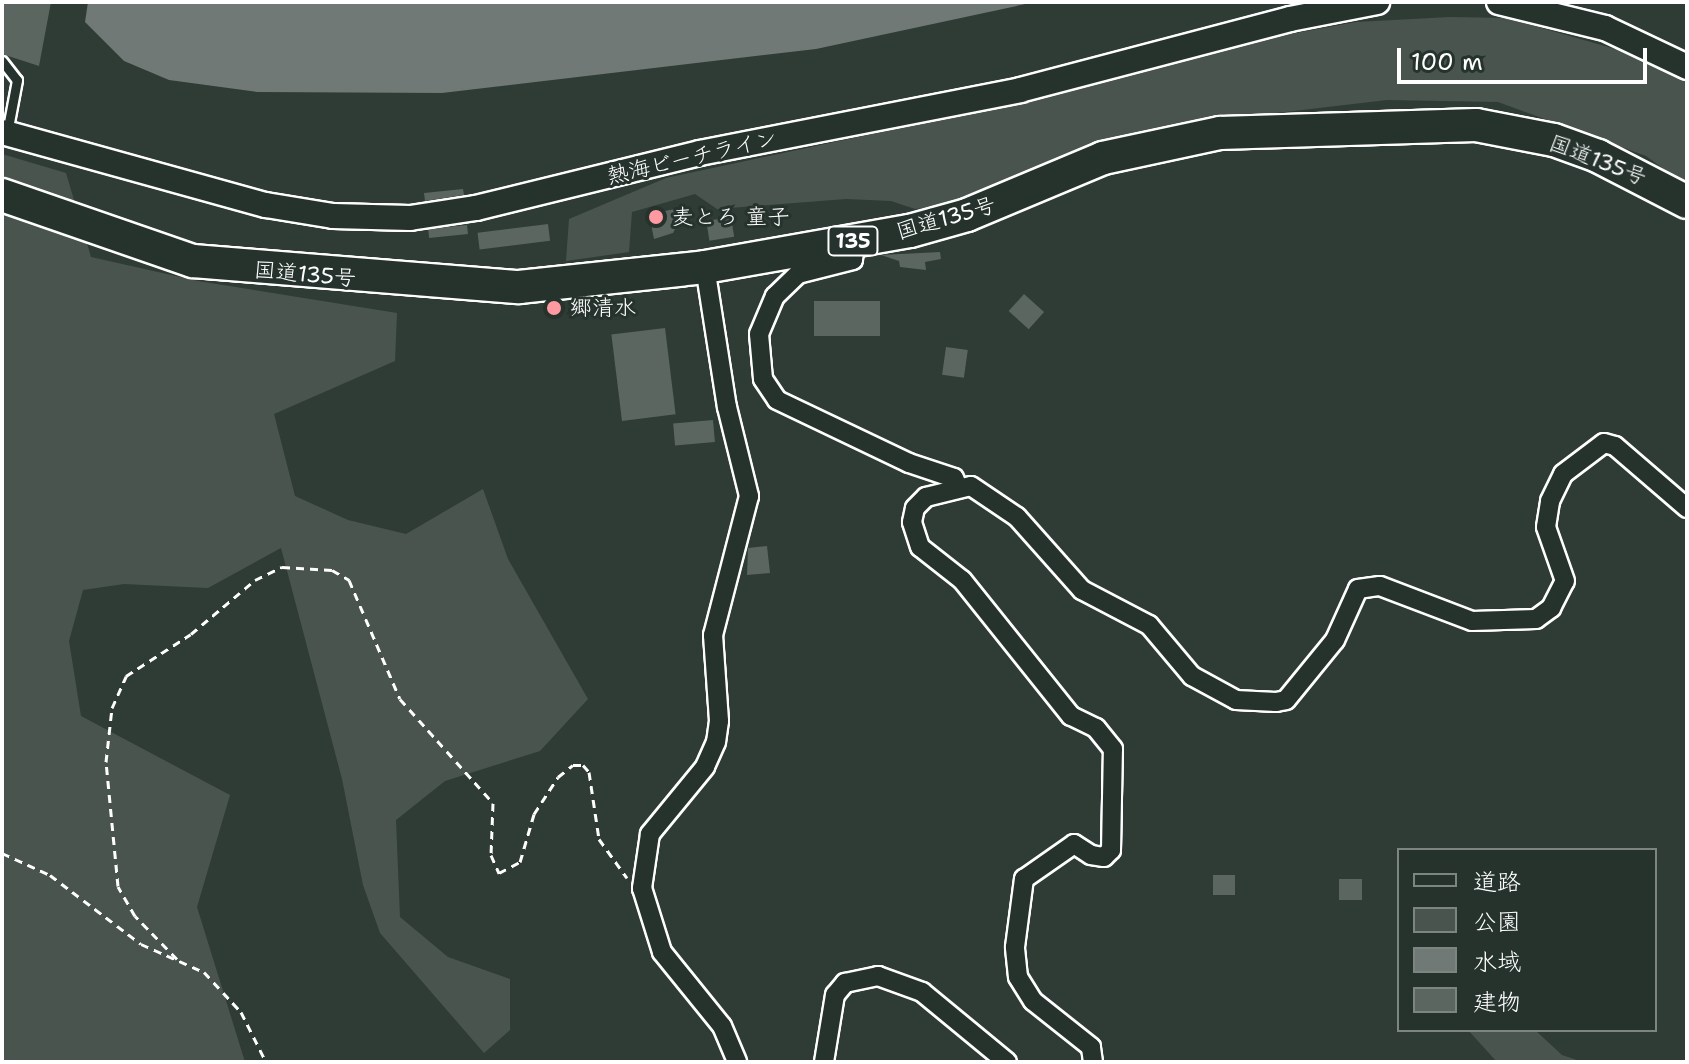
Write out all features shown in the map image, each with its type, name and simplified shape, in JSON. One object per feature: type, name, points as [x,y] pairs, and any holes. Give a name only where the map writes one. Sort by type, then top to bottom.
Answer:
[{"type":"highway","name":"国道135号","points":[[2,195],[133,245],[193,261],[271,271],[519,287],[705,267],[856,240],[967,215],[1140,147],[1220,133],[1447,124],[1504,129],[1598,156],[1687,202]]},
{"type":"street","name":"熱海ビーチライン","points":[[4,131],[266,205],[333,216],[410,218],[476,208],[700,153],[1007,93],[1290,19],[1377,2]]},
{"type":"street","points":[[1499,2],[1605,28],[1687,67]]},
{"type":"street","points":[[856,240],[853,260],[798,274],[775,296],[759,334],[763,379],[777,400],[909,463],[954,478],[958,487]]},
{"type":"street","points":[[705,267],[727,407],[749,496],[713,635],[719,721],[716,742],[705,767],[650,834],[642,888],[662,952],[722,1026],[737,1062]]},
{"type":"street","points":[[1093,1062],[1091,1047],[1033,1001],[1018,977],[1015,947],[1024,879],[1074,844],[1091,855],[1104,857],[1111,850],[1117,763],[1108,739],[1071,716],[962,580],[914,538],[915,508],[926,497],[971,486],[1017,517],[1082,590],[1149,625],[1192,676],[1236,700],[1276,702],[1286,700],[1335,640],[1351,596],[1368,585],[1472,621],[1536,619],[1551,608],[1565,581],[1546,527],[1550,501],[1563,474],[1604,443],[1615,446],[1687,508]]},
{"type":"street","points":[[824,1062],[835,995],[845,983],[878,976],[922,992],[1007,1062]]},
{"type":"lane","points":[[2,61],[17,80],[4,131]]},
{"type":"path","points":[[177,959],[135,916],[118,886],[106,762],[112,708],[126,676],[191,634],[255,580],[282,567],[332,570],[349,580],[400,699],[493,803],[491,855],[499,873],[520,862],[534,814],[558,777],[573,765],[583,765],[589,772],[599,839],[626,878],[642,888]]},
{"type":"path","points":[[2,853],[50,875],[141,944],[204,972],[241,1012],[266,1062]]},
{"type":"green space","points":[[1450,17],[1506,18],[1640,56],[1687,80],[1687,186],[1646,156],[1498,102],[1387,100],[1176,125],[1121,137],[977,201],[915,209],[891,201],[846,199],[717,209],[695,194],[632,212],[629,252],[566,261],[569,219],[666,178],[1021,102],[1269,38],[1356,22]]},
{"type":"green space","points":[[2,154],[66,173],[91,257],[198,281],[397,313],[395,361],[274,414],[295,496],[348,520],[406,534],[483,489],[508,559],[588,699],[540,751],[445,781],[396,820],[400,917],[448,957],[510,979],[510,1030],[484,1053],[380,933],[363,885],[342,779],[281,548],[208,588],[124,584],[83,590],[69,641],[81,716],[230,795],[197,907],[245,1062],[2,1062]]},
{"type":"green space","points":[[1470,1032],[1537,1032],[1562,1055],[1583,1062],[1497,1062]]},
{"type":"water","points":[[88,2],[1035,2],[816,49],[442,93],[257,92],[169,80],[124,61],[85,22]]},
{"type":"building","points":[[2,2],[51,2],[39,66],[2,54]]},
{"type":"building","points":[[463,189],[464,195],[425,201],[424,193]]},
{"type":"building","points":[[686,207],[673,233],[654,239],[649,214]]},
{"type":"building","points":[[731,217],[734,237],[709,241],[706,221]]},
{"type":"building","points":[[548,224],[550,241],[480,250],[478,233]]},
{"type":"building","points":[[467,225],[468,234],[429,238],[428,229]]},
{"type":"building","points":[[940,252],[941,259],[925,262],[926,270],[900,267],[899,261],[881,255]]},
{"type":"building","points":[[1024,294],[1044,312],[1029,329],[1009,311]]},
{"type":"building","points":[[814,301],[880,301],[880,336],[814,336]]},
{"type":"building","points":[[665,328],[676,414],[622,421],[611,335]]},
{"type":"building","points":[[946,347],[968,350],[964,378],[942,375]]},
{"type":"building","points":[[713,420],[715,442],[675,445],[673,423]]},
{"type":"building","points":[[767,546],[770,573],[747,575],[748,548]]},
{"type":"building","points":[[1213,875],[1235,875],[1235,895],[1213,895]]},
{"type":"building","points":[[1339,879],[1362,879],[1362,900],[1339,900]]},
{"type":"place","name":"麦とろ 童子","points":[[656,217]]},
{"type":"place","name":"郷清水","points":[[554,308]]}]
